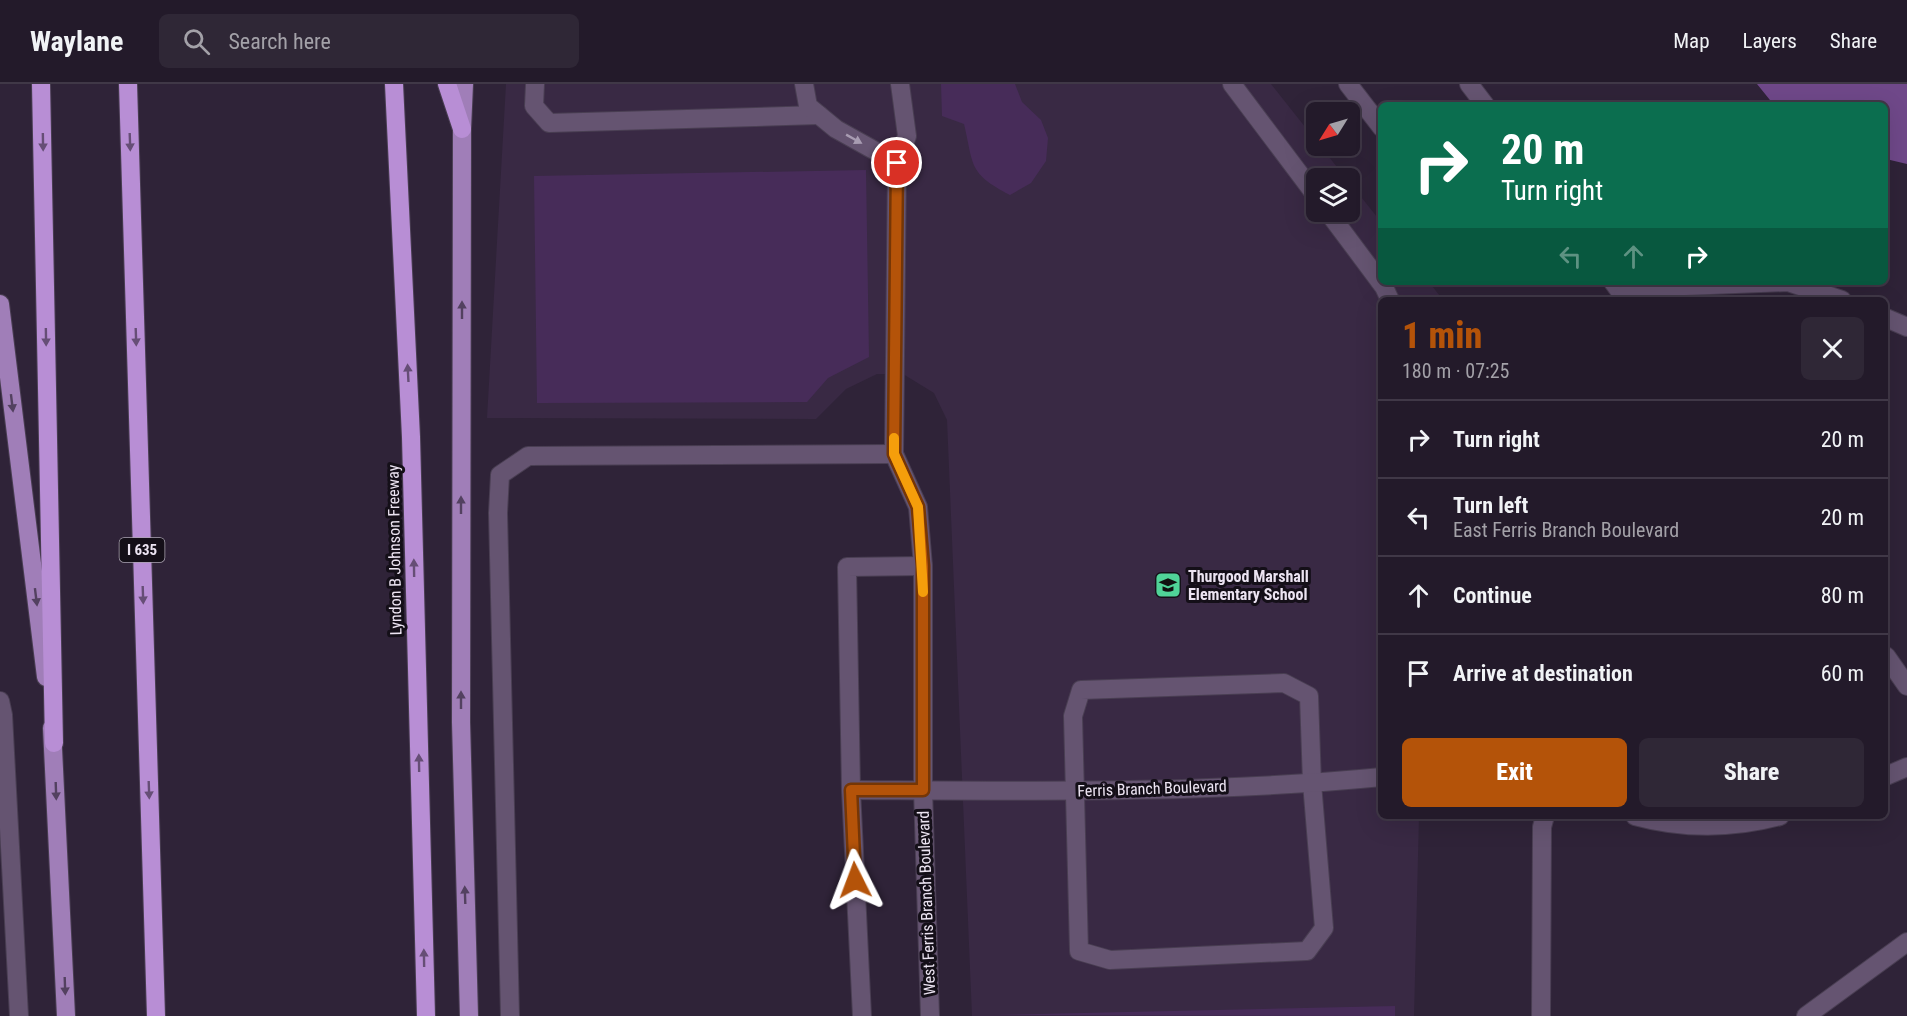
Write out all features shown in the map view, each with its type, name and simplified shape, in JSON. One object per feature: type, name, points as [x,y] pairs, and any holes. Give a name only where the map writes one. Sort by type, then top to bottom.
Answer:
[{"type":"highway","points":[[41,84],[54,743]]},
{"type":"highway","name":"I 635","points":[[128,84],[156,1016]]},
{"type":"highway","name":"Lyndon B Johnson Freeway","points":[[394,84],[411,437],[426,1016]]},
{"type":"highway","points":[[447,84],[462,129]]},
{"type":"main road","points":[[464,84],[460,722],[469,1016]]},
{"type":"main road","points":[[0,304],[54,743],[66,1016]]},
{"type":"street","points":[[535,84],[534,106],[549,123],[819,115]]},
{"type":"street","points":[[804,84],[808,106],[836,129],[897,163]]},
{"type":"street","points":[[510,1016],[498,513],[500,475],[528,456],[894,454],[897,163],[907,136],[900,84]]},
{"type":"street","points":[[1232,84],[1306,182]]},
{"type":"street","points":[[1348,84],[1378,123]]},
{"type":"street","points":[[1470,84],[1483,102]]},
{"type":"street","points":[[1335,222],[1378,279]]},
{"type":"street","points":[[1621,293],[1660,287],[1711,285]]},
{"type":"street","points":[[1797,285],[1833,297]]},
{"type":"street","points":[[1888,319],[1907,327]]},
{"type":"street","name":"West Ferris Branch Boulevard","points":[[894,454],[918,507],[923,566],[923,790],[930,1016]]},
{"type":"street","points":[[862,1016],[851,790],[847,567],[923,566]]},
{"type":"street","points":[[1888,659],[1907,686]]},
{"type":"street","points":[[1284,683],[1309,696],[1312,783],[1324,928],[1307,951],[1110,960],[1079,951],[1075,790],[1072,716],[1081,690],[1284,683]]},
{"type":"street","points":[[0,701],[3,715],[19,1016]]},
{"type":"street","points":[[1888,775],[1907,767]]},
{"type":"street","name":"Ferris Branch Boulevard","points":[[851,790],[1075,790],[1312,783],[1378,777]]},
{"type":"street","points":[[1541,1016],[1542,827],[1544,819]]},
{"type":"street","points":[[1647,819],[1696,826],[1736,824],[1764,819]]},
{"type":"street","points":[[1806,1016],[1907,942]]},
{"type":"shaded area","name":"Thurgood Marshall Elementary School","points":[[506,84],[1271,84],[1306,128],[1306,156],[1328,156],[1338,168],[1306,168],[1306,222],[1360,222],[1360,196],[1378,218],[1378,285],[1431,285],[1441,297],[1378,297],[1378,819],[1419,819],[1414,1016],[972,1016],[947,420],[934,393],[903,374],[877,374],[846,389],[816,419],[487,418]]},
{"type":"shaded area","points":[[941,84],[1015,84],[1022,102],[1041,120],[1048,138],[1046,161],[1031,183],[1010,195],[986,181],[975,167],[964,124],[942,116]]},
{"type":"shaded area","points":[[1757,84],[1907,84],[1907,164],[1888,159],[1888,102],[1772,102]]},
{"type":"shaded area","points":[[866,170],[869,357],[828,378],[807,402],[537,403],[534,176]]},
{"type":"shaded area","points":[[1395,1006],[1395,1016],[992,1015]]},
{"type":"slow traffic","points":[[894,438],[894,454],[918,507],[923,592]]},
{"type":"place","name":"Thurgood Marshall Elementary School","points":[[1168,585]]},
{"type":"route","points":[[855,880],[851,790],[923,790],[923,566],[918,507],[894,454],[897,163]]}]
